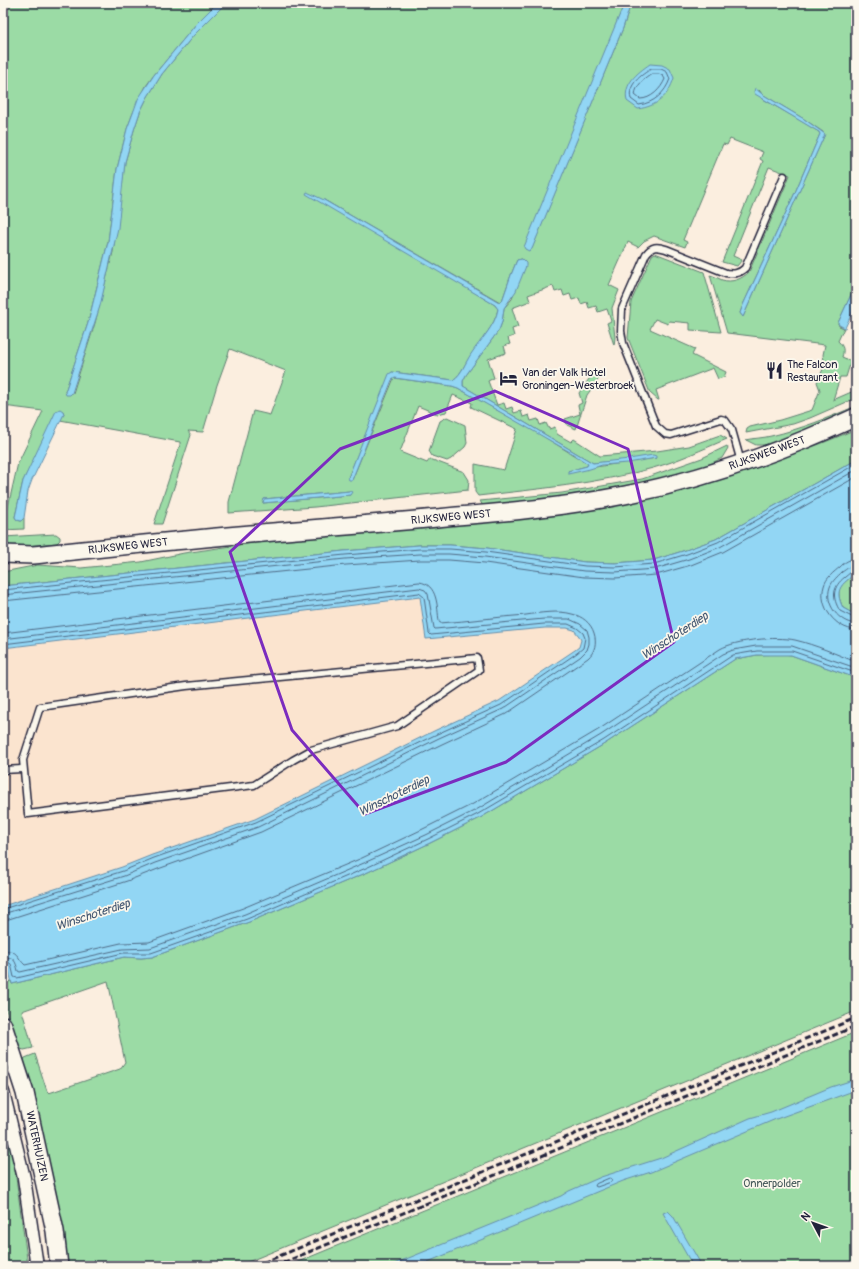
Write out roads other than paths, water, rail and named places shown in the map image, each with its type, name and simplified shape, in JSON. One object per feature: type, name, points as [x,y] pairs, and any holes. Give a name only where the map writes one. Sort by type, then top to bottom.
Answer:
[{"type":"main road","name":"RIJKSWEG WEST","points":[[3,554],[33,555],[281,531],[511,512],[564,505],[625,495],[703,476],[792,446],[856,417]]},
{"type":"main road","name":"RIJKSWEG WEST","points":[[3,566],[33,555]]},
{"type":"main road","name":"WATERHUIZEN","points":[[3,1027],[25,1093],[55,1231],[59,1266]]},
{"type":"street","name":"WATERHUIZEN","points":[[3,1092],[24,1178],[37,1266]]},
{"type":"lane","points":[[742,464],[732,430],[725,420],[721,419],[671,435],[665,434],[656,426],[623,343],[621,331],[622,309],[646,254],[652,247],[659,246],[726,273],[736,274],[742,271],[745,268],[784,176]]},
{"type":"lane","points":[[477,658],[479,670],[397,726],[311,750],[254,785],[28,814],[22,769],[22,760],[40,707],[186,686],[477,658]]},
{"type":"lane","points":[[3,770],[22,769]]},
{"type":"water","points":[[217,3],[226,3],[193,36],[162,74],[140,112],[125,162],[118,228],[100,306],[72,393],[70,395],[66,395],[65,392],[88,323],[108,242],[117,169],[127,129],[138,99],[154,75],[197,23]]},
{"type":"water","points":[[623,3],[631,3],[623,28],[532,249],[529,251],[524,247],[622,9]]},
{"type":"water","points":[[650,64],[662,65],[670,69],[674,78],[672,85],[661,100],[651,106],[638,109],[627,101],[627,89],[636,75]]},
{"type":"water","points":[[755,88],[825,134],[743,317],[740,313],[743,305],[794,195],[820,134],[755,94]]},
{"type":"water","points":[[307,192],[324,200],[499,302],[502,301],[517,260],[522,259],[526,263],[526,266],[516,291],[504,308],[499,330],[466,375],[463,381],[463,386],[593,463],[653,455],[656,456],[656,458],[628,463],[602,465],[568,474],[568,471],[587,466],[588,464],[570,452],[458,388],[395,378],[392,380],[352,480],[349,480],[348,478],[389,374],[392,372],[453,380],[461,372],[471,354],[491,327],[498,309],[495,305],[306,194]]},
{"type":"water","points":[[856,284],[856,304],[845,328],[838,323]]},
{"type":"water","points":[[60,409],[64,414],[32,480],[28,491],[24,518],[21,521],[17,520],[15,517],[23,481],[56,411]]},
{"type":"water","name":"Winschoterdiep","points":[[856,460],[856,573],[840,588],[839,596],[843,608],[856,615],[856,678],[791,655],[757,655],[735,659],[606,743],[480,818],[368,872],[249,922],[152,957],[124,957],[12,984],[8,966],[3,967],[3,906],[122,867],[255,819],[436,730],[499,701],[575,650],[579,647],[581,640],[574,630],[567,628],[545,628],[426,639],[420,597],[3,648],[3,586],[344,551],[419,545],[450,545],[487,548],[585,562],[615,563],[654,560],[716,539]]},
{"type":"water","points":[[352,492],[350,495],[263,503],[264,499]]},
{"type":"water","points":[[856,1079],[856,1090],[776,1119],[651,1172],[623,1181],[418,1266],[389,1266],[561,1196],[601,1177],[661,1158],[750,1118],[771,1112],[831,1087]]},
{"type":"water","points":[[668,1211],[673,1216],[702,1266],[693,1266],[663,1213]]},
{"type":"railway","points":[[255,1266],[856,1018]]},
{"type":"railway","points":[[275,1266],[856,1026]]},
{"type":"place","name":"The Falcon Restaurant","points":[[774,370]]},
{"type":"place","name":"Van der Valk Hotel Groningen-Westerbroek","points":[[509,378]]},
{"type":"park label","name":"Onnerpolder","points":[[772,1183]]}]
